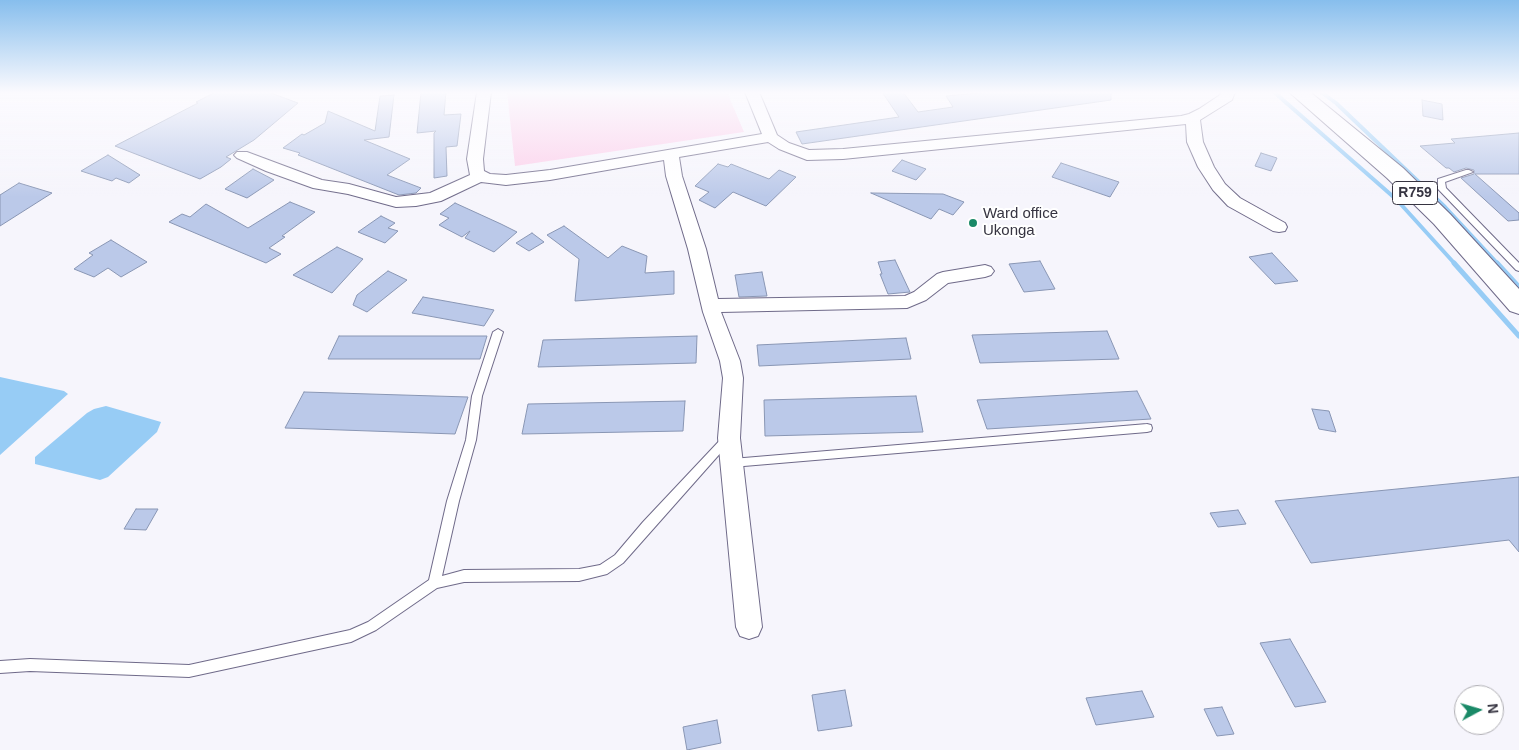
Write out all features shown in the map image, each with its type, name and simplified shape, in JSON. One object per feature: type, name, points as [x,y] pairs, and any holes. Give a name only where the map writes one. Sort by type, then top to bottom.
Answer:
[{"type":"main road","name":"R759","points":[[1340,127],[1395,173],[1442,219],[1519,305]]},
{"type":"street","points":[[479,127],[475,159],[476,172],[487,179],[506,180],[550,175],[771,137]]},
{"type":"street","points":[[767,127],[771,137],[784,146],[807,155],[843,154],[1125,127]]},
{"type":"street","points":[[1194,127],[1195,142],[1206,167],[1219,187],[1234,202],[1279,228]]},
{"type":"street","points":[[242,155],[319,185],[349,189],[396,202],[436,197],[481,176]]},
{"type":"street","points":[[671,155],[674,176],[698,249],[711,306],[726,347],[733,378],[729,438],[749,627]]},
{"type":"street","points":[[711,306],[907,302],[920,296],[943,278],[985,271]]},
{"type":"lane","points":[[1469,172],[1441,181],[1442,188],[1519,268]]},
{"type":"lane","points":[[434,583],[452,501],[471,440],[477,396],[498,332]]},
{"type":"lane","points":[[732,464],[1147,428]]},
{"type":"lane","points":[[0,667],[30,665],[189,671],[351,636],[372,626],[434,583],[464,576],[579,575],[603,570],[619,559],[729,438]]},
{"type":"shaded area","points":[[511,127],[742,127],[744,132],[515,166]]},
{"type":"water","points":[[0,377],[64,391],[68,394],[0,455]]},
{"type":"water","points":[[106,406],[161,422],[157,432],[108,477],[100,480],[35,464],[35,457],[87,413]]},
{"type":"building","points":[[152,127],[269,127],[254,140],[226,157],[231,159],[221,167],[200,179],[115,146]]},
{"type":"building","points":[[318,127],[366,127],[375,131],[376,127],[390,127],[389,137],[364,140],[410,159],[387,175],[421,188],[416,193],[399,195],[298,155],[300,153],[283,148],[302,134],[304,135]]},
{"type":"building","points":[[418,127],[459,127],[457,146],[446,147],[447,176],[434,178],[434,133],[436,131],[417,133]]},
{"type":"building","points":[[830,127],[921,127],[802,144],[796,132]]},
{"type":"building","points":[[1519,133],[1519,174],[1475,174],[1519,213],[1519,220],[1508,221],[1461,178],[1474,174],[1474,170],[1466,168],[1454,172],[1446,168],[1420,146],[1455,143],[1451,139]]},
{"type":"building","points":[[1261,153],[1277,158],[1271,171],[1255,166]]},
{"type":"building","points":[[108,155],[140,175],[129,183],[116,178],[112,181],[81,171]]},
{"type":"building","points":[[902,160],[926,169],[916,180],[892,171]]},
{"type":"building","points":[[1061,163],[1119,182],[1110,197],[1052,177]]},
{"type":"building","points":[[718,164],[728,167],[731,164],[769,179],[779,170],[796,177],[766,206],[733,192],[715,208],[699,200],[709,192],[695,186]]},
{"type":"building","points":[[253,169],[274,180],[247,198],[225,189]]},
{"type":"building","points":[[19,183],[52,193],[0,226],[0,195]]},
{"type":"building","points":[[871,193],[943,194],[964,202],[953,215],[939,209],[931,219]]},
{"type":"building","points":[[290,202],[315,212],[269,248],[281,254],[266,263],[169,222],[182,214],[190,217],[206,204],[248,228]]},
{"type":"building","points":[[455,203],[517,232],[494,252],[465,238],[470,231],[462,237],[439,225],[449,218],[440,214]]},
{"type":"building","points":[[381,216],[395,223],[388,228],[398,231],[385,243],[358,232]]},
{"type":"building","points":[[564,226],[608,258],[622,246],[647,256],[645,273],[674,271],[674,294],[575,301],[579,259],[547,235]]},
{"type":"building","points":[[532,233],[544,242],[529,251],[516,243]]},
{"type":"building","points":[[111,240],[147,262],[121,277],[108,268],[94,277],[74,269],[93,255],[89,253]]},
{"type":"building","points":[[337,247],[363,259],[332,293],[293,275]]},
{"type":"building","points":[[1272,253],[1298,281],[1275,284],[1249,257]]},
{"type":"building","points":[[895,260],[910,292],[888,294],[880,274],[882,274],[878,262]]},
{"type":"building","points":[[1040,261],[1055,289],[1024,292],[1009,264]]},
{"type":"building","points":[[388,271],[407,280],[367,312],[353,305],[357,295]]},
{"type":"building","points":[[762,272],[767,296],[739,297],[735,275]]},
{"type":"building","points":[[423,297],[494,310],[484,326],[412,313]]},
{"type":"building","points":[[1107,331],[1119,359],[980,363],[972,335]]},
{"type":"building","points":[[339,336],[487,336],[480,359],[328,359]]},
{"type":"building","points":[[697,336],[696,363],[538,367],[543,340]]},
{"type":"building","points":[[906,338],[911,359],[759,366],[757,345]]},
{"type":"building","points":[[1137,391],[1151,419],[987,429],[977,400]]},
{"type":"building","points":[[304,392],[468,397],[455,434],[285,428]]},
{"type":"building","points":[[916,396],[923,432],[765,436],[764,400]]},
{"type":"building","points":[[685,401],[683,431],[522,434],[528,404]]},
{"type":"building","points":[[1312,409],[1329,411],[1336,432],[1319,429]]},
{"type":"building","points":[[1519,477],[1519,552],[1509,540],[1311,563],[1275,501]]},
{"type":"building","points":[[136,509],[158,509],[146,530],[124,529]]},
{"type":"building","points":[[1238,510],[1246,524],[1218,527],[1210,513]]},
{"type":"building","points":[[1290,639],[1326,702],[1295,707],[1260,643]]},
{"type":"building","points":[[845,690],[852,726],[818,731],[812,695]]},
{"type":"building","points":[[1142,691],[1154,717],[1096,725],[1086,698]]},
{"type":"building","points":[[1222,707],[1234,734],[1217,736],[1204,709]]},
{"type":"building","points":[[717,720],[721,743],[687,750],[683,727]]},
{"type":"waterway","points":[[1314,127],[1397,200],[1455,264]]},
{"type":"waterway","points":[[1361,127],[1445,207],[1498,264]]},
{"type":"waterway","points":[[1454,263],[1519,336]]},
{"type":"waterway","points":[[1497,263],[1519,287]]},
{"type":"place","name":"Ward office Ukonga","points":[[973,223]]}]
